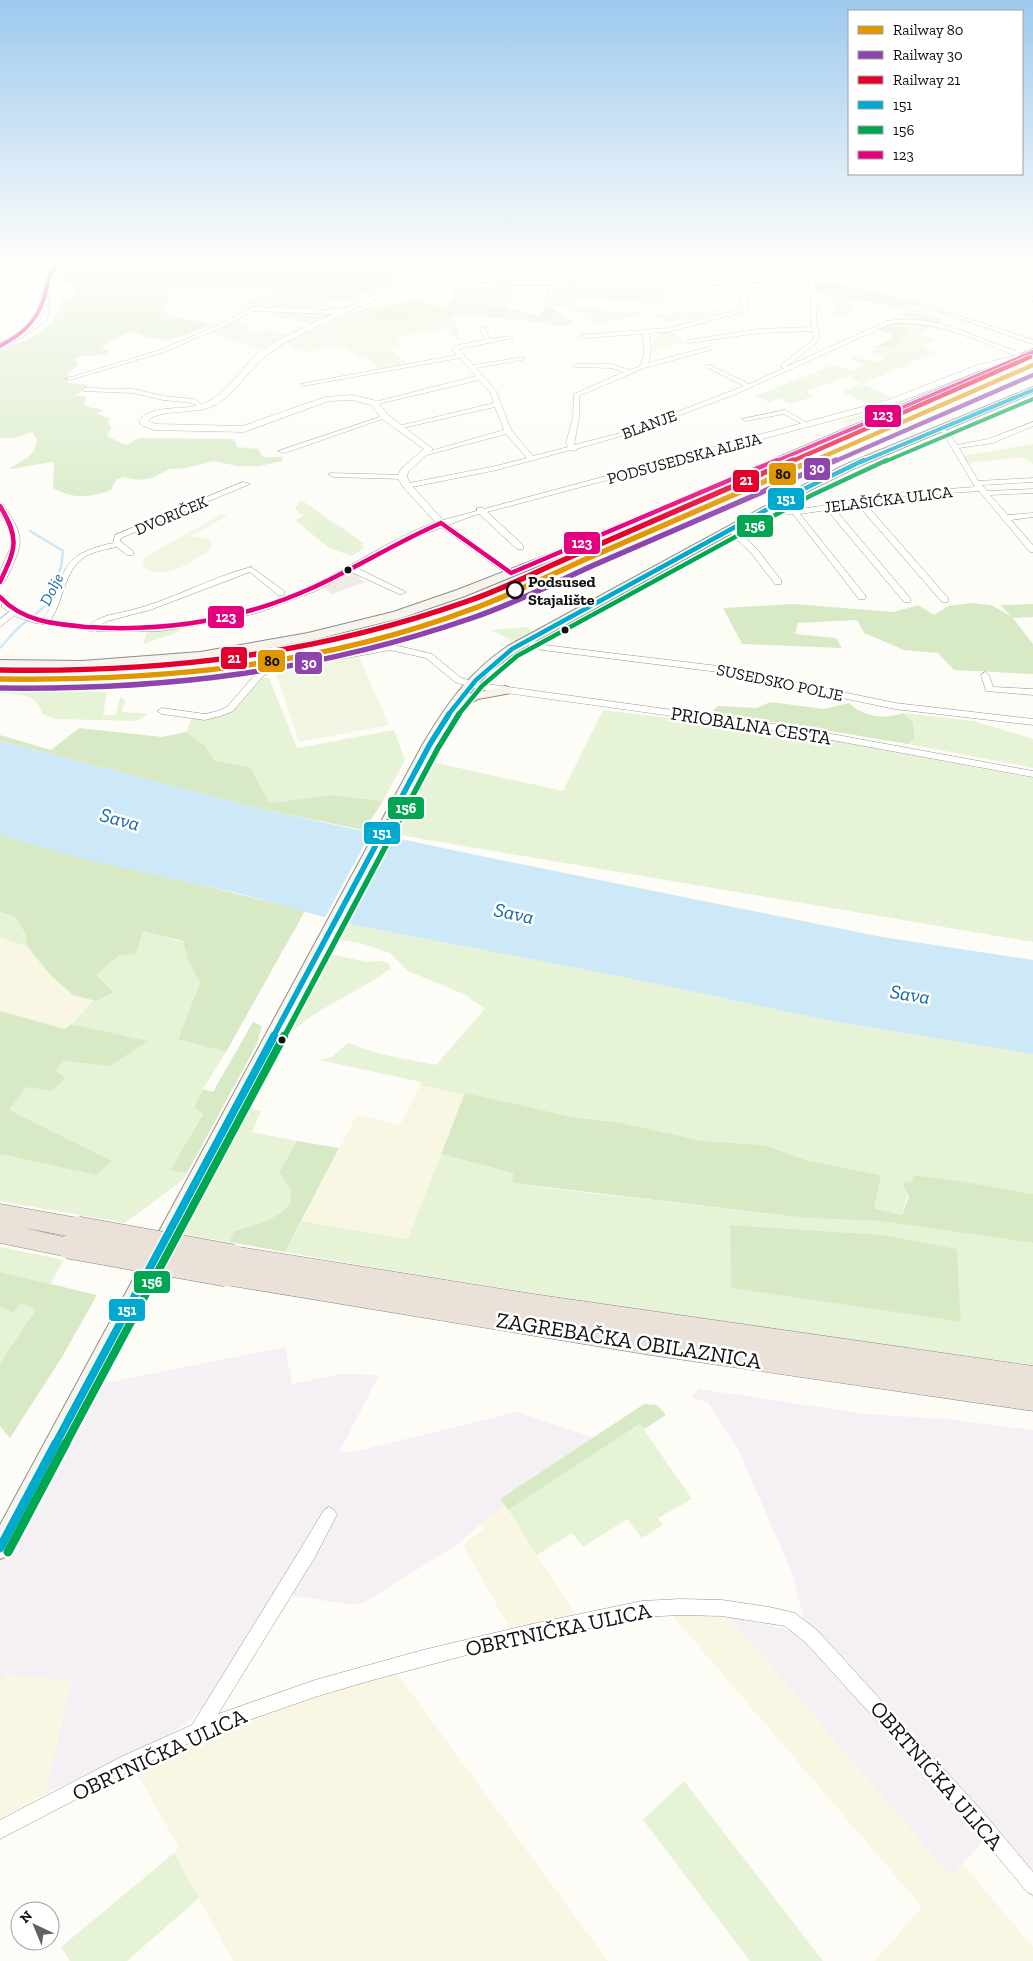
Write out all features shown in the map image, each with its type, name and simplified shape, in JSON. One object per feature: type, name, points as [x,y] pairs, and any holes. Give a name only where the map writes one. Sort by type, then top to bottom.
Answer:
[{"type":"highway","points":[[0,1214],[73,1238]]},
{"type":"highway","points":[[0,1233],[73,1238],[229,1266]]},
{"type":"highway","name":"ZAGREBAČKA OBILAZNICA","points":[[229,1266],[344,1276],[1033,1378]]},
{"type":"highway","name":"ZAGREBAČKA OBILAZNICA","points":[[229,1266],[650,1344],[1033,1399]]},
{"type":"main road","points":[[0,664],[82,665],[200,656],[308,637],[412,610],[632,521],[1031,353]]},
{"type":"main road","points":[[0,1548],[440,726],[466,683],[490,663],[527,641],[731,529],[853,465],[1033,390]]},
{"type":"main road","points":[[451,707],[474,696],[506,690]]},
{"type":"street","points":[[68,379],[123,364],[156,353]]},
{"type":"street","points":[[265,353],[222,396],[202,408],[190,412],[162,412],[147,416],[143,420],[144,423],[154,427],[244,429],[328,399],[352,397],[374,403],[482,378]]},
{"type":"street","points":[[458,353],[493,391],[508,431],[532,459]]},
{"type":"street","points":[[642,367],[647,361],[648,353]]},
{"type":"street","points":[[573,449],[570,443],[576,417],[576,395],[642,367],[695,353]]},
{"type":"street","points":[[780,372],[780,369],[801,353]]},
{"type":"street","name":"BLANJE","points":[[407,486],[470,475],[573,449],[630,432],[722,399],[824,353]]},
{"type":"street","name":"BLANJE","points":[[1011,353],[1021,356]]},
{"type":"street","points":[[303,384],[460,356]]},
{"type":"street","name":"PODSUSEDSKA ALEJA","points":[[13,612],[37,620],[91,629],[152,628],[226,617],[302,593],[411,535],[480,510],[808,425],[911,396],[969,372],[1021,356]]},
{"type":"street","points":[[473,367],[522,358]]},
{"type":"street","points":[[576,365],[611,366],[631,372]]},
{"type":"street","points":[[708,366],[749,386]]},
{"type":"street","points":[[85,390],[134,391],[163,398],[195,401],[202,408]]},
{"type":"street","points":[[374,403],[385,417],[426,446],[429,449],[427,453]]},
{"type":"street","points":[[398,427],[498,404]]},
{"type":"street","points":[[745,419],[785,412],[808,425]]},
{"type":"street","points":[[282,451],[385,417]]},
{"type":"street","points":[[955,447],[990,441],[1033,424]]},
{"type":"street","points":[[939,429],[946,432],[981,488],[1033,550]]},
{"type":"street","points":[[507,571],[441,523],[407,486],[402,477],[404,471],[427,453],[508,431]]},
{"type":"street","points":[[333,475],[402,477]]},
{"type":"street","points":[[981,488],[1033,480]]},
{"type":"street","name":"DVORIČEK","points":[[130,552],[116,542],[118,538],[246,484]]},
{"type":"street","name":"JELAŠIĆKA ULICA","points":[[765,511],[829,507],[899,495],[981,488],[1033,491]]},
{"type":"street","points":[[859,501],[945,600]]},
{"type":"street","points":[[829,507],[907,600]]},
{"type":"street","points":[[480,510],[520,547]]},
{"type":"street","points":[[794,510],[862,597]]},
{"type":"street","points":[[0,582],[18,540],[16,530],[2,511]]},
{"type":"street","points":[[1006,518],[1033,515]]},
{"type":"street","points":[[731,529],[754,551],[778,582]]},
{"type":"street","points":[[1019,533],[1033,532]]},
{"type":"street","points":[[37,620],[52,613],[71,563],[86,552],[118,544]]},
{"type":"street","points":[[350,568],[402,592]]},
{"type":"street","points":[[91,629],[99,620],[120,617],[167,602],[251,569],[281,593]]},
{"type":"street","points":[[0,597],[13,612],[0,624]]},
{"type":"street","name":"SUSEDSKO POLJE","points":[[527,641],[542,647],[727,671],[896,706],[1033,722]]},
{"type":"street","points":[[162,711],[205,717],[221,714],[230,708],[253,680],[268,670],[390,647],[429,656],[451,675],[466,683]]},
{"type":"street","points":[[985,675],[989,689],[1033,692]]},
{"type":"street","name":"PRIOBALNA CESTA","points":[[466,683],[788,729],[1033,774]]},
{"type":"street","points":[[196,1732],[329,1515]]},
{"type":"street","name":"OBRTNIČKA ULICA","points":[[0,1830],[131,1762],[196,1732],[307,1692],[399,1663],[642,1609],[680,1606],[722,1608],[769,1615],[789,1620],[799,1625],[827,1652],[975,1816],[1033,1886]]},
{"type":"shaded area","points":[[350,572],[361,576],[358,578],[365,582],[332,594],[322,587]]},
{"type":"shaded area","points":[[0,938],[27,946],[51,976],[73,995],[94,1000],[65,1029],[0,1011]]},
{"type":"shaded area","points":[[420,1085],[465,1093],[408,1239],[302,1221],[357,1114],[400,1125]]},
{"type":"shaded area","points":[[285,1347],[292,1384],[341,1374],[379,1375],[340,1451],[349,1453],[516,1412],[594,1438],[500,1500],[504,1505],[459,1543],[364,1603],[346,1604],[289,1595],[224,1696],[197,1712],[186,1724],[169,1735],[45,1794],[71,1681],[6,1675],[0,1687],[0,1557],[95,1385]]},
{"type":"shaded area","points":[[699,1389],[865,1414],[945,1419],[1033,1430],[1033,1899],[983,1841],[951,1877],[729,1617],[791,1630],[803,1616],[792,1573],[738,1449],[708,1402],[691,1398]]},
{"type":"shaded area","points":[[504,1505],[577,1615],[510,1629],[463,1545],[484,1528],[481,1523]]},
{"type":"shaded area","points":[[671,1614],[729,1617],[951,1877],[962,1863],[1033,1947],[1033,1961],[875,1961],[922,1907]]},
{"type":"shaded area","points":[[396,1672],[608,1961],[233,1961],[174,1853],[179,1848],[135,1770],[208,1736],[309,1700]]},
{"type":"shaded area","points":[[6,1675],[71,1680],[45,1794],[0,1819],[0,1687]]},
{"type":"green space","points":[[0,353],[108,353],[75,358],[78,365],[67,374],[68,383],[89,385],[75,396],[86,396],[84,406],[103,410],[97,414],[110,418],[108,422],[111,428],[107,436],[126,445],[139,438],[234,439],[237,447],[258,449],[263,457],[282,457],[283,461],[259,466],[237,466],[214,461],[185,468],[170,469],[152,478],[139,480],[123,477],[116,480],[111,490],[96,495],[74,496],[53,488],[54,462],[8,469],[23,461],[34,451],[37,440],[32,432],[15,438],[0,438]]},
{"type":"green space","points":[[352,353],[394,353],[408,363],[379,368],[367,356],[360,358]]},
{"type":"green space","points":[[873,353],[934,353],[862,384],[893,397],[869,404],[842,392],[861,384],[849,376],[807,391],[814,396],[791,404],[778,398],[770,403],[755,396],[834,365],[851,371],[863,365],[849,359],[858,356],[876,362],[885,358]]},
{"type":"green space","points":[[966,376],[848,425],[841,421],[869,413],[866,411],[918,395]]},
{"type":"green space","points":[[1033,444],[1033,464],[1022,457],[968,463],[962,456]]},
{"type":"green space","points":[[301,500],[362,542],[364,544],[361,546],[364,548],[352,556],[329,548],[295,520],[304,516],[295,509]]},
{"type":"green space","points":[[222,514],[227,516],[191,536],[210,540],[212,545],[209,551],[185,565],[167,572],[158,573],[150,571],[143,565],[143,559],[147,556]]},
{"type":"green space","points":[[972,603],[991,605],[1011,616],[1000,605],[1033,604],[1033,617],[1013,618],[1033,644],[1033,674],[954,670],[938,653],[904,650],[864,633],[857,620],[798,623],[795,634],[836,638],[842,648],[742,644],[723,608],[793,604],[894,612],[918,605],[934,615],[948,606]]},
{"type":"green space","points":[[526,627],[533,632],[515,642],[491,630]]},
{"type":"green space","points":[[176,628],[180,630],[179,632],[143,644],[147,633]]},
{"type":"green space","points":[[359,657],[389,725],[299,742],[276,673]]},
{"type":"green space","points":[[261,678],[269,678],[297,748],[394,730],[405,760],[383,801],[332,795],[269,803],[250,768],[215,761],[203,744],[186,732],[192,718],[218,716],[233,708]]},
{"type":"green space","points":[[0,690],[107,692],[103,715],[116,715],[120,697],[125,700],[122,712],[148,714],[137,721],[56,719],[42,714],[40,707],[31,698],[0,693]]},
{"type":"green space","points":[[770,702],[824,709],[849,703],[862,712],[875,716],[904,713],[913,723],[915,738],[908,744],[782,723],[719,716],[713,711],[717,706],[757,708]]},
{"type":"green space","points":[[603,710],[785,732],[1033,778],[1033,942],[393,834],[427,761],[563,791]]},
{"type":"green space","points":[[904,713],[974,721],[1033,739],[1033,768],[908,744],[915,738],[913,723]]},
{"type":"green space","points":[[79,728],[162,737],[186,732],[203,744],[215,761],[250,767],[269,803],[332,795],[383,801],[364,830],[261,809],[0,741],[0,735],[51,750]]},
{"type":"green space","points":[[0,835],[305,911],[226,1052],[178,1039],[200,982],[188,961],[183,941],[143,931],[136,954],[119,955],[96,975],[114,992],[96,1001],[73,995],[51,976],[27,946],[25,933],[15,917],[0,912]]},
{"type":"green space","points":[[0,912],[15,917],[25,933],[27,946],[0,938]]},
{"type":"green space","points":[[349,924],[623,977],[831,1021],[1033,1054],[1033,1194],[961,1181],[913,1175],[902,1215],[874,1208],[881,1176],[879,1175],[806,1160],[764,1145],[703,1141],[621,1123],[574,1117],[420,1085],[421,1082],[319,1060],[332,1057],[348,1043],[380,1054],[436,1065],[485,1009],[464,994],[408,971],[390,953],[360,943],[340,940]]},
{"type":"green space","points":[[143,931],[183,942],[188,961],[200,982],[178,1038],[226,1052],[194,1107],[203,1113],[170,1170],[187,1173],[183,1180],[125,1223],[0,1201],[0,1154],[96,1175],[9,1110],[27,1087],[66,1078],[55,1070],[64,1061],[110,1066],[147,1041],[71,1024],[94,1000],[114,991],[95,975]]},
{"type":"green space","points":[[327,953],[366,962],[380,961],[388,963],[391,968],[309,1018],[285,1038]]},
{"type":"green space","points":[[0,1011],[65,1029],[71,1024],[148,1041],[110,1066],[64,1061],[55,1070],[66,1078],[51,1091],[27,1087],[9,1110],[112,1161],[96,1175],[0,1154]]},
{"type":"green space","points":[[253,1022],[262,1026],[257,1044],[187,1173],[170,1170],[203,1114],[194,1107],[203,1089],[213,1092]]},
{"type":"green space","points":[[465,1093],[573,1117],[621,1123],[703,1141],[764,1145],[806,1160],[879,1175],[881,1176],[874,1208],[902,1215],[909,1197],[902,1183],[912,1181],[913,1175],[961,1181],[1033,1194],[1033,1243],[878,1221],[806,1218],[512,1183],[513,1173],[441,1154]]},
{"type":"green space","points":[[241,1107],[261,1111],[252,1132],[297,1141],[279,1172],[291,1191],[290,1203],[272,1218],[234,1231],[229,1242],[175,1233]]},
{"type":"green space","points":[[297,1141],[339,1148],[285,1252],[229,1242],[234,1231],[272,1218],[290,1203],[291,1191],[279,1172]]},
{"type":"green space","points":[[441,1154],[513,1173],[512,1183],[806,1218],[878,1221],[1033,1243],[1033,1365],[565,1298],[285,1252],[302,1221],[408,1239]],"holes":[[[730,1225],[885,1235],[957,1249],[961,1322],[731,1288]]]},
{"type":"green space","points":[[730,1225],[885,1235],[957,1249],[961,1322],[731,1288]]},
{"type":"green space","points":[[0,1247],[64,1260],[50,1284],[0,1272]]},
{"type":"green space","points":[[0,1272],[97,1295],[62,1357],[10,1438],[0,1426],[0,1363],[36,1310],[22,1303],[12,1313],[0,1306]]},
{"type":"green space","points":[[22,1303],[37,1310],[0,1363],[0,1306],[12,1313]]},
{"type":"green space","points":[[644,1404],[657,1405],[666,1415],[644,1429],[640,1424],[508,1510],[500,1499]]},
{"type":"green space","points":[[640,1424],[692,1499],[658,1518],[663,1525],[642,1538],[627,1519],[583,1547],[572,1533],[537,1555],[508,1510]]},
{"type":"green space","points":[[684,1781],[823,1961],[750,1961],[643,1820]]},
{"type":"green space","points":[[174,1853],[199,1898],[127,1961],[70,1961],[61,1947]]},
{"type":"water","name":"Sava","points":[[0,741],[261,809],[471,854],[882,937],[1033,960],[1033,1054],[831,1021],[623,977],[349,924],[241,894],[83,859],[0,835]]},
{"type":"pier","points":[[373,829],[391,833],[343,924],[324,919]]},
{"type":"waterway","name":"Dolje","points":[[0,648],[18,628],[44,607],[61,567],[63,551],[30,531]]},
{"type":"rail line","name":"21","points":[[0,670],[62,671],[181,665],[295,648],[410,620],[469,601],[1030,357]]},
{"type":"rail line","name":"80","points":[[0,679],[63,680],[123,678],[182,674],[239,667],[297,657],[412,628],[472,609],[1033,365]]},
{"type":"rail line","name":"30","points":[[0,688],[62,689],[182,683],[299,665],[416,636],[475,617],[1033,375]]},
{"type":"transit line","name":"123","points":[[441,523],[511,573],[1032,353]]},
{"type":"transit line","name":"151","points":[[0,1548],[430,744],[465,692],[487,669],[512,649],[808,487],[853,465],[1033,390]]},
{"type":"transit line","name":"156","points":[[8,1552],[438,748],[454,721],[472,697],[492,675],[517,656],[812,495],[857,473],[1033,399]]},
{"type":"transit line","name":"123","points":[[0,506],[13,528],[15,537],[14,551],[0,582]]},
{"type":"transit line","name":"123","points":[[0,597],[16,612],[36,620],[57,624],[139,628],[198,622],[256,609],[312,588],[441,523]]},
{"type":"place","name":"Podsused Stajalište","points":[[515,590]]}]
